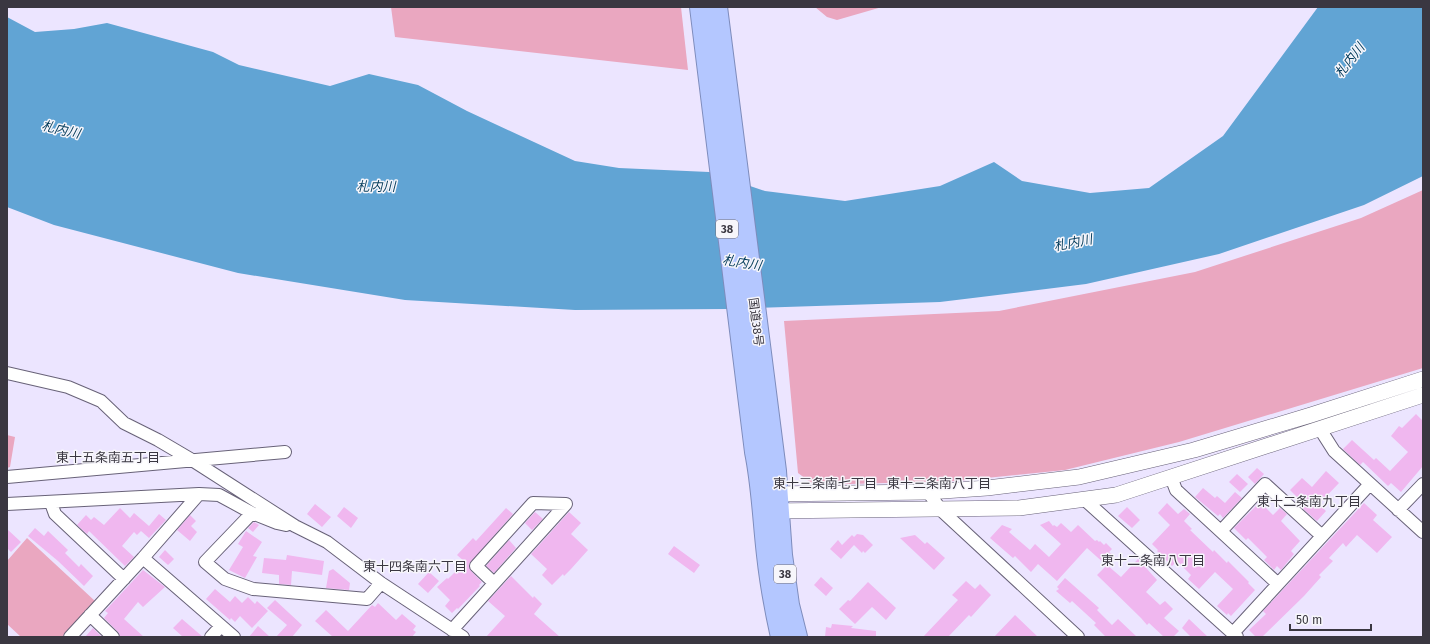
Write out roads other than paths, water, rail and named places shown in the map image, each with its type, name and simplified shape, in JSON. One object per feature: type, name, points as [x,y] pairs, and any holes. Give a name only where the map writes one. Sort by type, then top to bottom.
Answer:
[{"type":"highway","name":"国道38号","points":[[700,7],[764,451]]},
{"type":"highway","name":"国道38号","points":[[717,7],[770,502],[782,555],[789,605],[798,637]]},
{"type":"highway","name":"国道38号","points":[[770,502],[767,557],[773,601],[781,637]]},
{"type":"street","points":[[7,373],[68,387],[101,401],[124,423],[158,440],[296,526],[327,542],[381,584],[463,637]]},
{"type":"street","points":[[770,502],[987,488],[1079,477],[1194,450],[1423,380]]},
{"type":"street","points":[[770,502],[941,510],[1020,508],[1116,495],[1320,430],[1423,395]]},
{"type":"street","points":[[1320,430],[1334,451],[1423,532]]},
{"type":"street","points":[[7,477],[285,452]]},
{"type":"street","points":[[1171,477],[1176,490],[1278,584]]},
{"type":"street","points":[[1221,532],[1265,484],[1322,536]]},
{"type":"street","points":[[1085,500],[1235,635],[1278,584],[1370,484]]},
{"type":"street","points":[[1398,510],[1423,484]]},
{"type":"street","points":[[928,492],[941,510],[1078,637]]},
{"type":"street","points":[[7,504],[51,503],[199,494],[218,495],[252,513],[277,523],[296,526]]},
{"type":"street","points":[[70,637],[144,558],[199,494]]},
{"type":"street","points":[[51,503],[55,514],[124,579]]},
{"type":"street","points":[[452,630],[566,504],[533,503],[476,566],[494,583]]},
{"type":"street","points":[[252,513],[205,562],[226,579],[253,589],[367,599],[381,584]]},
{"type":"street","points":[[144,558],[234,637]]},
{"type":"street","points":[[90,616],[113,637]]},
{"type":"street","points":[[211,637],[221,626]]},
{"type":"water","name":"札内川","points":[[1318,7],[1423,7],[1423,176],[1364,205],[1219,254],[1086,284],[940,302],[727,309],[575,310],[405,300],[238,273],[54,225],[7,207],[7,17],[35,32],[74,29],[107,23],[213,52],[239,65],[330,86],[369,74],[418,85],[467,111],[575,161],[619,168],[709,172],[765,191],[845,201],[940,186],[994,162],[1022,181],[1090,193],[1149,188],[1223,136]]},
{"type":"district","name":"東十五条南五丁目","points":[[108,457]]},
{"type":"district","name":"東十三条南七丁目","points":[[825,483]]},
{"type":"district","name":"東十三条南八丁目","points":[[939,483]]},
{"type":"district","name":"東十二条南九丁目","points":[[1309,501]]},
{"type":"district","name":"東十二条南八丁目","points":[[1153,560]]},
{"type":"district","name":"東十四条南六丁目","points":[[415,566]]}]
